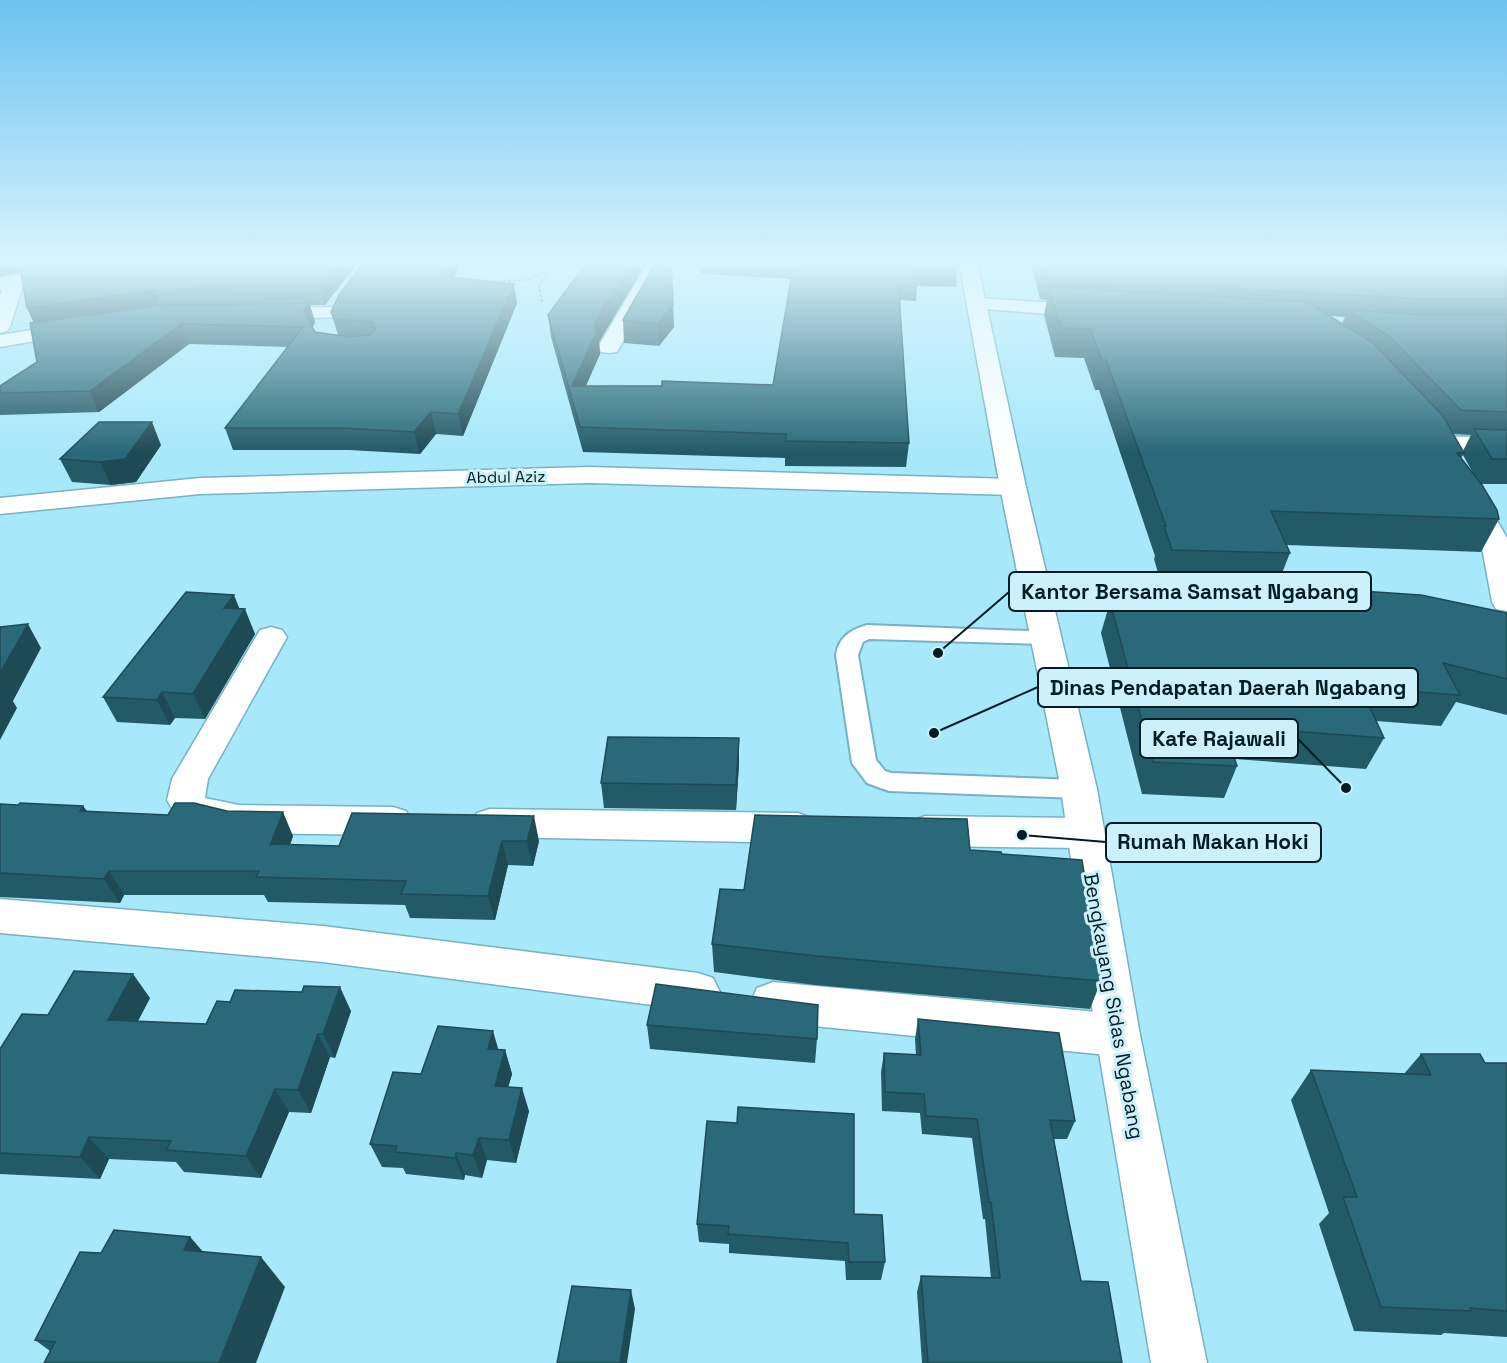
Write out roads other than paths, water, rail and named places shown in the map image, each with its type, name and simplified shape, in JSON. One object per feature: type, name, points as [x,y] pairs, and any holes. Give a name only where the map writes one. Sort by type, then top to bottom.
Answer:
[{"type":"main road","points":[[0,342],[98,326]]},
{"type":"main road","points":[[323,332],[327,326]]},
{"type":"main road","points":[[609,346],[621,326]]},
{"type":"main road","name":"Bengkayang Sidas Ngabang","points":[[982,326],[1013,487],[1079,789],[1118,1035],[1179,1363]]},
{"type":"main road","points":[[1504,620],[1495,542],[1433,434],[1507,446]]},
{"type":"main road","name":"Abdul Aziz","points":[[0,506],[200,486],[589,475],[1013,487]]},
{"type":"main road","points":[[1036,591],[1244,597]]},
{"type":"main road","points":[[271,638],[190,779],[186,800],[191,809],[239,819],[835,829]]},
{"type":"main road","points":[[894,830],[1085,833]]},
{"type":"main road","points":[[0,916],[323,944],[815,1007],[1118,1035]]},
{"type":"lane","points":[[1046,637],[867,632],[854,638],[847,648],[847,655],[864,763],[876,777],[889,782],[1079,789]]},
{"type":"place","name":"Kantor Bersama Samsat Ngabang","points":[[938,653]]},
{"type":"place","name":"Dinas Pendapatan Daerah Ngabang","points":[[934,733]]},
{"type":"place","name":"Kafe Rajawali","points":[[1346,788]]},
{"type":"place","name":"Rumah Makan Hoki","points":[[1022,835]]}]
